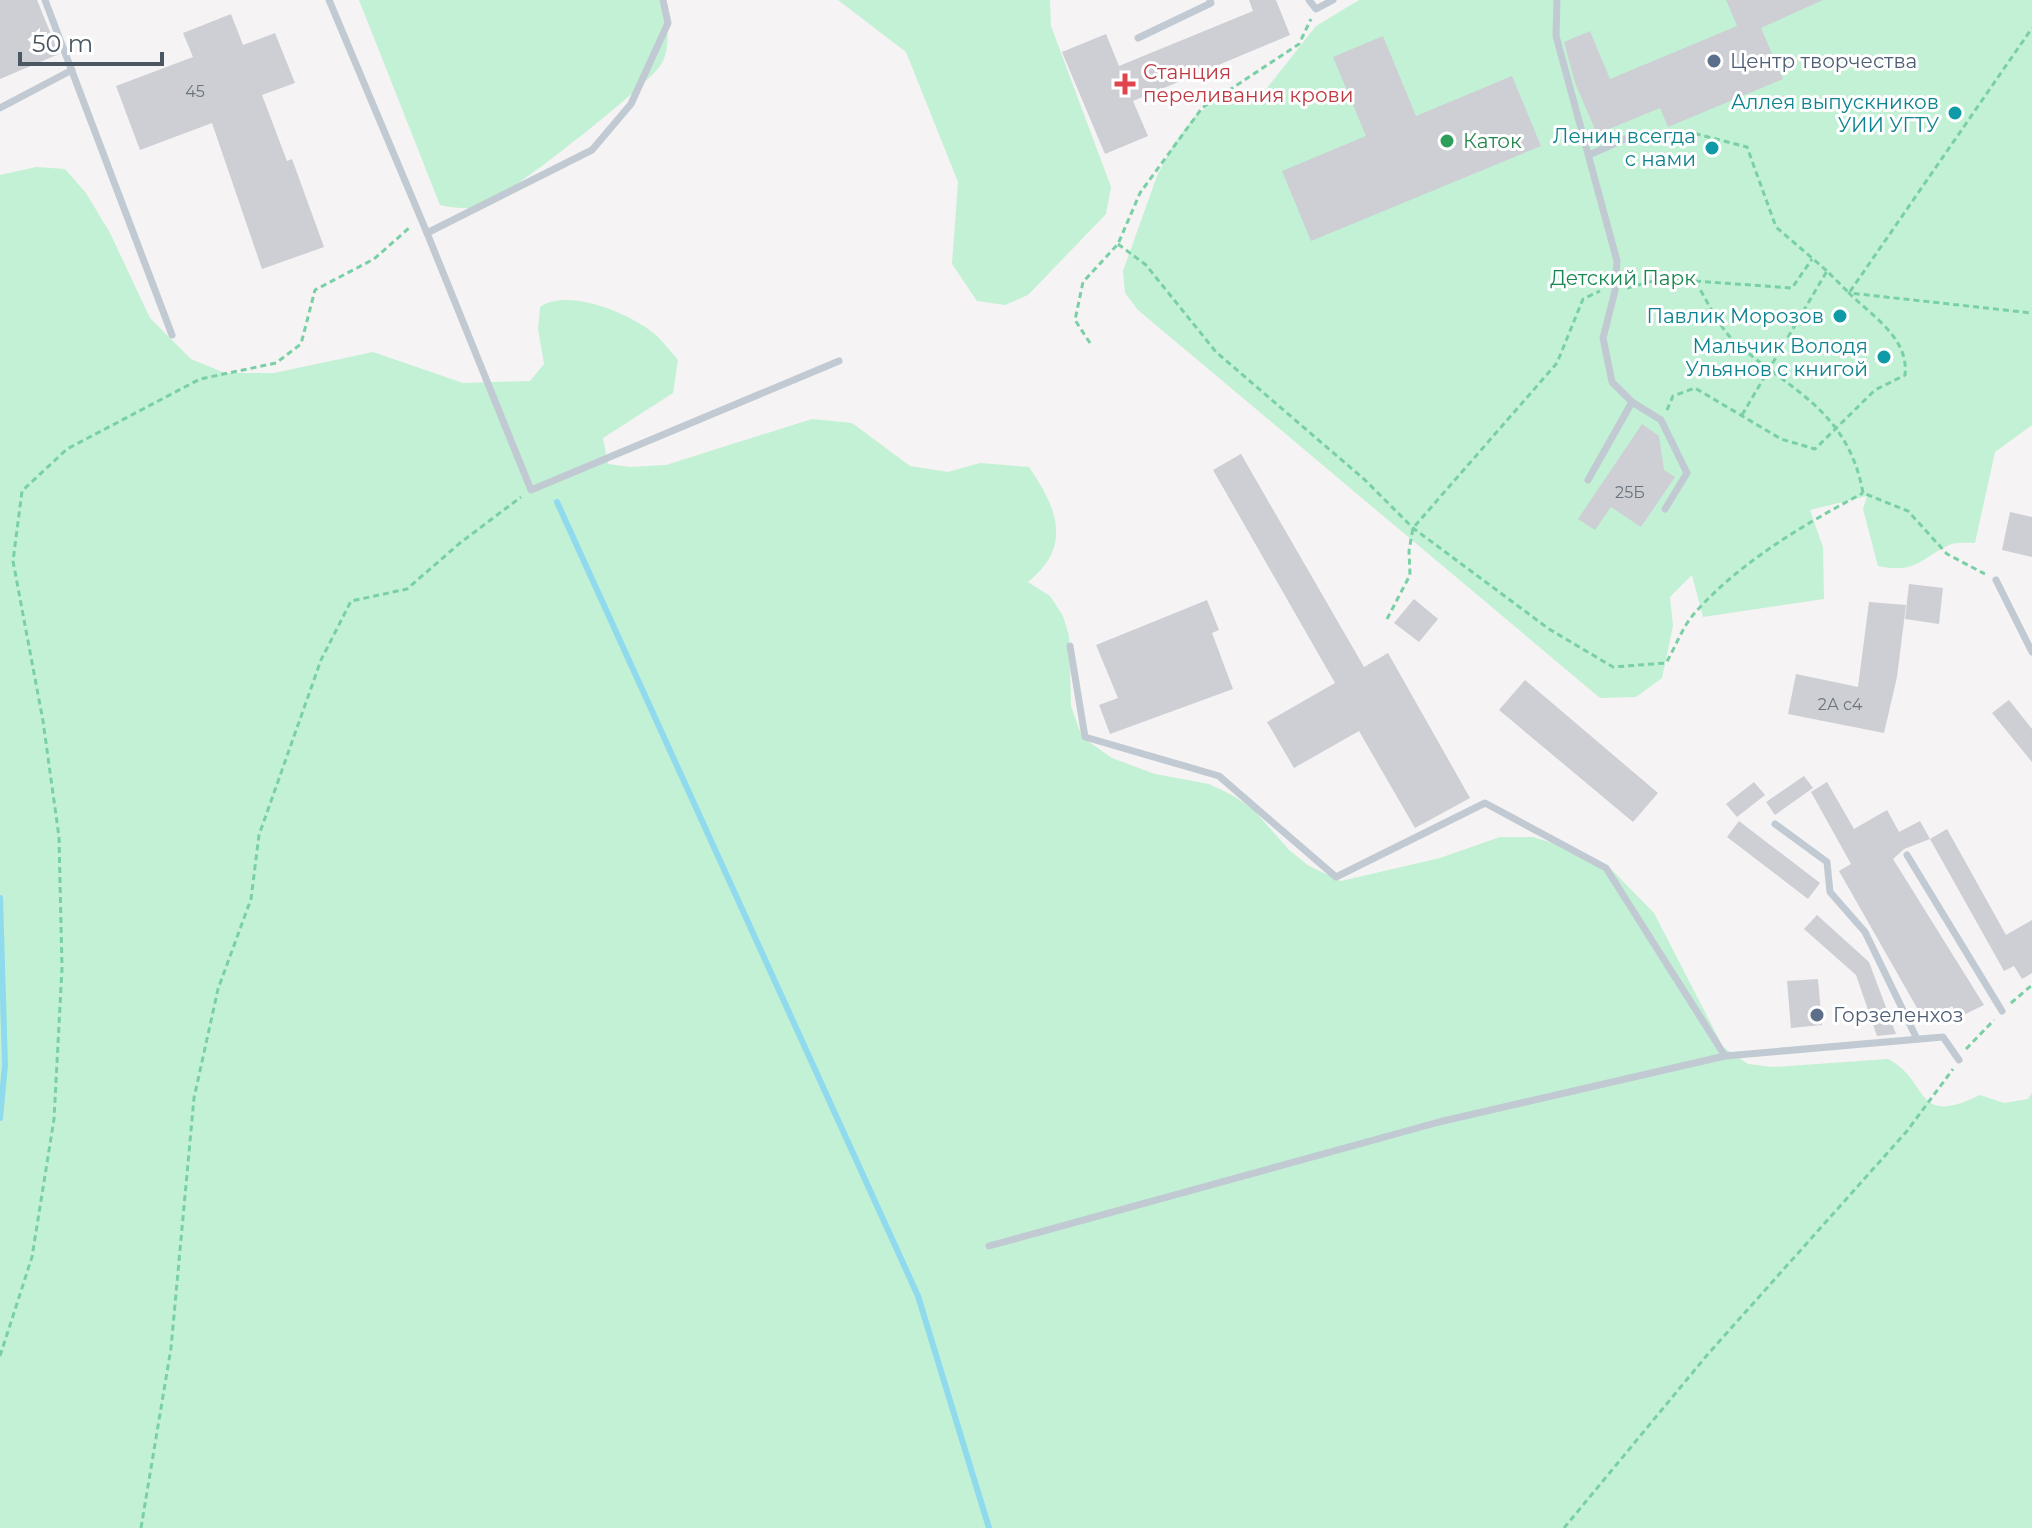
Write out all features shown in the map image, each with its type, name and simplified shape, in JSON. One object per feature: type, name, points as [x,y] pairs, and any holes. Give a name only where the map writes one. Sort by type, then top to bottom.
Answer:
[{"type":"lane","points":[[45,0],[172,335]]},
{"type":"lane","points":[[329,0],[531,490],[839,361]]},
{"type":"lane","points":[[427,233],[592,150],[631,104],[668,23],[663,0]]},
{"type":"lane","points":[[1138,38],[1211,3],[1210,0]]},
{"type":"lane","points":[[1309,0],[1316,9],[1333,0]]},
{"type":"lane","points":[[1557,0],[1556,36],[1617,261],[1615,291],[1603,338],[1612,382],[1632,402],[1661,420],[1687,473],[1665,509]]},
{"type":"lane","points":[[0,108],[72,70]]},
{"type":"lane","points":[[1589,155],[1627,138]]},
{"type":"lane","points":[[1588,480],[1632,402]]},
{"type":"lane","points":[[1996,580],[2032,652]]},
{"type":"lane","points":[[1070,646],[1085,737],[1219,776],[1336,877],[1485,803],[1606,868],[1725,1056]]},
{"type":"lane","points":[[1775,824],[1827,862],[1830,892],[1865,932],[1917,1039]]},
{"type":"lane","points":[[1907,855],[2002,1011]]},
{"type":"lane","points":[[989,1246],[1439,1122],[1725,1056],[1943,1037],[1959,1060]]},
{"type":"path","points":[[1090,343],[1075,320],[1083,282],[1118,244],[1140,193],[1202,108],[1299,44],[1316,9]]},
{"type":"path","points":[[1849,293],[2032,28]]},
{"type":"path","points":[[1661,420],[1673,396],[1695,388],[1781,439],[1815,449],[1875,390],[1905,375],[1907,359],[1899,341],[1776,227],[1747,147],[1685,131]]},
{"type":"path","points":[[0,1356],[32,1257],[49,1149],[62,968],[59,837],[43,721],[13,561],[22,491],[67,449],[200,379],[276,363],[301,344],[315,290],[374,259],[421,217]]},
{"type":"path","points":[[1118,244],[1146,265],[1216,352],[1365,480],[1413,528],[1549,629],[1613,667],[1666,663],[1692,617],[1735,574],[1825,513],[1863,493],[1908,511],[1947,554],[1996,580]]},
{"type":"path","points":[[1387,619],[1410,575],[1409,551],[1413,528],[1557,363],[1583,299],[1599,291],[1615,291],[1657,280],[1792,288],[1813,259]]},
{"type":"path","points":[[1742,415],[1827,271]]},
{"type":"path","points":[[1695,281],[1733,341],[1838,427],[1858,470],[1863,493]]},
{"type":"path","points":[[1849,293],[2032,313]]},
{"type":"path","points":[[141,1528],[171,1348],[194,1098],[218,989],[251,899],[259,835],[321,660],[351,601],[407,589],[460,543],[531,490]]},
{"type":"path","points":[[1564,1528],[1708,1354],[1907,1131],[1959,1060],[2002,1011],[2032,985]]},
{"type":"green space","points":[[359,0],[664,0],[668,34],[666,51],[660,66],[630,96],[518,184],[482,205],[450,207],[440,205]]},
{"type":"green space","points":[[838,0],[1050,0],[1051,26],[1111,187],[1106,214],[1028,295],[1005,305],[977,301],[952,264],[958,182],[906,52]]},
{"type":"green space","name":"Детский Парк","points":[[1359,0],[2032,0],[2032,425],[1995,452],[1975,543],[1949,545],[1910,567],[1878,566],[1863,509],[1867,496],[1810,510],[1823,547],[1824,599],[1703,617],[1692,575],[1670,597],[1673,626],[1662,678],[1636,697],[1600,698],[1138,310],[1125,293],[1123,271],[1157,176],[1173,145],[1195,116],[1224,95],[1256,102],[1316,26]]},
{"type":"green space","points":[[36,167],[65,169],[86,193],[110,233],[150,318],[191,359],[225,373],[274,373],[373,352],[463,383],[530,381],[544,364],[538,329],[540,307],[566,300],[600,306],[632,319],[657,336],[678,360],[673,393],[603,438],[608,464],[630,467],[666,465],[812,419],[852,423],[910,466],[948,472],[980,463],[1029,467],[1047,497],[1056,526],[1051,555],[1028,582],[1050,596],[1063,616],[1069,636],[1071,706],[1082,737],[1112,758],[1155,774],[1209,784],[1232,795],[1253,809],[1289,850],[1309,866],[1341,881],[1440,858],[1500,837],[1533,837],[1569,848],[1608,866],[1654,913],[1723,1047],[1748,1064],[1773,1067],[1888,1059],[1902,1068],[1932,1104],[1943,1106],[1980,1095],[2004,1103],[2028,1099],[2032,1093],[2032,1528],[0,1528],[0,175]]},
{"type":"building","points":[[0,0],[37,0],[59,54],[0,79]]},
{"type":"building","name":"Станция переливания крови","points":[[1249,0],[1276,0],[1290,35],[1133,101],[1148,136],[1105,154],[1062,52],[1106,34],[1119,66],[1253,11]]},
{"type":"building","name":"Центр творчества","points":[[1726,0],[1823,0],[1761,28],[1783,79],[1668,127],[1660,108],[1597,134],[1575,83],[1564,42],[1590,31],[1610,79],[1737,26]]},
{"type":"building","points":[[231,14],[243,45],[275,33],[295,83],[262,95],[287,161],[292,159],[324,247],[262,269],[212,123],[140,150],[116,86],[193,57],[183,33]]},
{"type":"building","name":"Каток","points":[[1383,36],[1416,116],[1512,76],[1541,146],[1311,241],[1282,171],[1366,136],[1333,57]]},
{"type":"building","points":[[1642,424],[1659,436],[1664,470],[1675,477],[1641,527],[1611,507],[1595,530],[1578,519]]},
{"type":"building","points":[[1241,454],[1364,667],[1388,653],[1470,798],[1415,828],[1359,731],[1294,768],[1267,722],[1335,683],[1213,470]]},
{"type":"building","points":[[2010,512],[2032,517],[2032,557],[2002,550]]},
{"type":"building","points":[[1909,584],[1943,588],[1939,624],[1905,619]]},
{"type":"building","points":[[1414,599],[1438,619],[1419,642],[1394,623]]},
{"type":"building","points":[[1207,600],[1219,630],[1212,633],[1233,689],[1110,734],[1099,705],[1118,698],[1096,645]]},
{"type":"building","points":[[1869,602],[1906,605],[1897,677],[1884,733],[1788,714],[1796,674],[1858,687]]},
{"type":"building","points":[[1525,680],[1658,793],[1633,822],[1499,710]]},
{"type":"building","points":[[2009,700],[2032,729],[2032,762],[1992,713]]},
{"type":"building","points":[[1804,776],[1813,788],[1775,815],[1766,802]]},
{"type":"building","points":[[1754,782],[1765,795],[1737,817],[1726,804]]},
{"type":"building","points":[[1827,782],[1854,829],[1887,810],[1899,832],[1920,821],[1930,839],[1904,849],[1893,859],[1984,1005],[1959,1017],[1952,1006],[1925,1022],[1839,871],[1851,864],[1811,792]]},
{"type":"building","points":[[1739,821],[1820,883],[1808,899],[1727,837]]},
{"type":"building","points":[[1947,829],[2006,935],[2032,920],[2032,973],[2022,979],[2014,966],[2004,971],[1930,839]]},
{"type":"building","points":[[1817,915],[1869,962],[1896,1034],[1877,1036],[1856,975],[1804,929]]},
{"type":"building","points":[[1818,979],[1822,1025],[1791,1028],[1787,981]]},
{"type":"waterway","points":[[557,502],[918,1296],[989,1528]]},
{"type":"waterway","points":[[0,898],[5,1065],[0,1118]]},
{"type":"place","name":"Центр творчества","points":[[1714,61]]},
{"type":"place","name":"Станция переливания крови","points":[[1125,84]]},
{"type":"place","name":"Аллея выпускников УИИ УГТУ","points":[[1955,113]]},
{"type":"place","name":"Каток","points":[[1447,141]]},
{"type":"place","name":"Ленин всегда с нами","points":[[1712,148]]},
{"type":"place","name":"Павлик Морозов","points":[[1840,316]]},
{"type":"place","name":"Мальчик Володя Ульянов с книгой","points":[[1884,357]]},
{"type":"place","name":"Горзеленхоз","points":[[1817,1015]]}]
